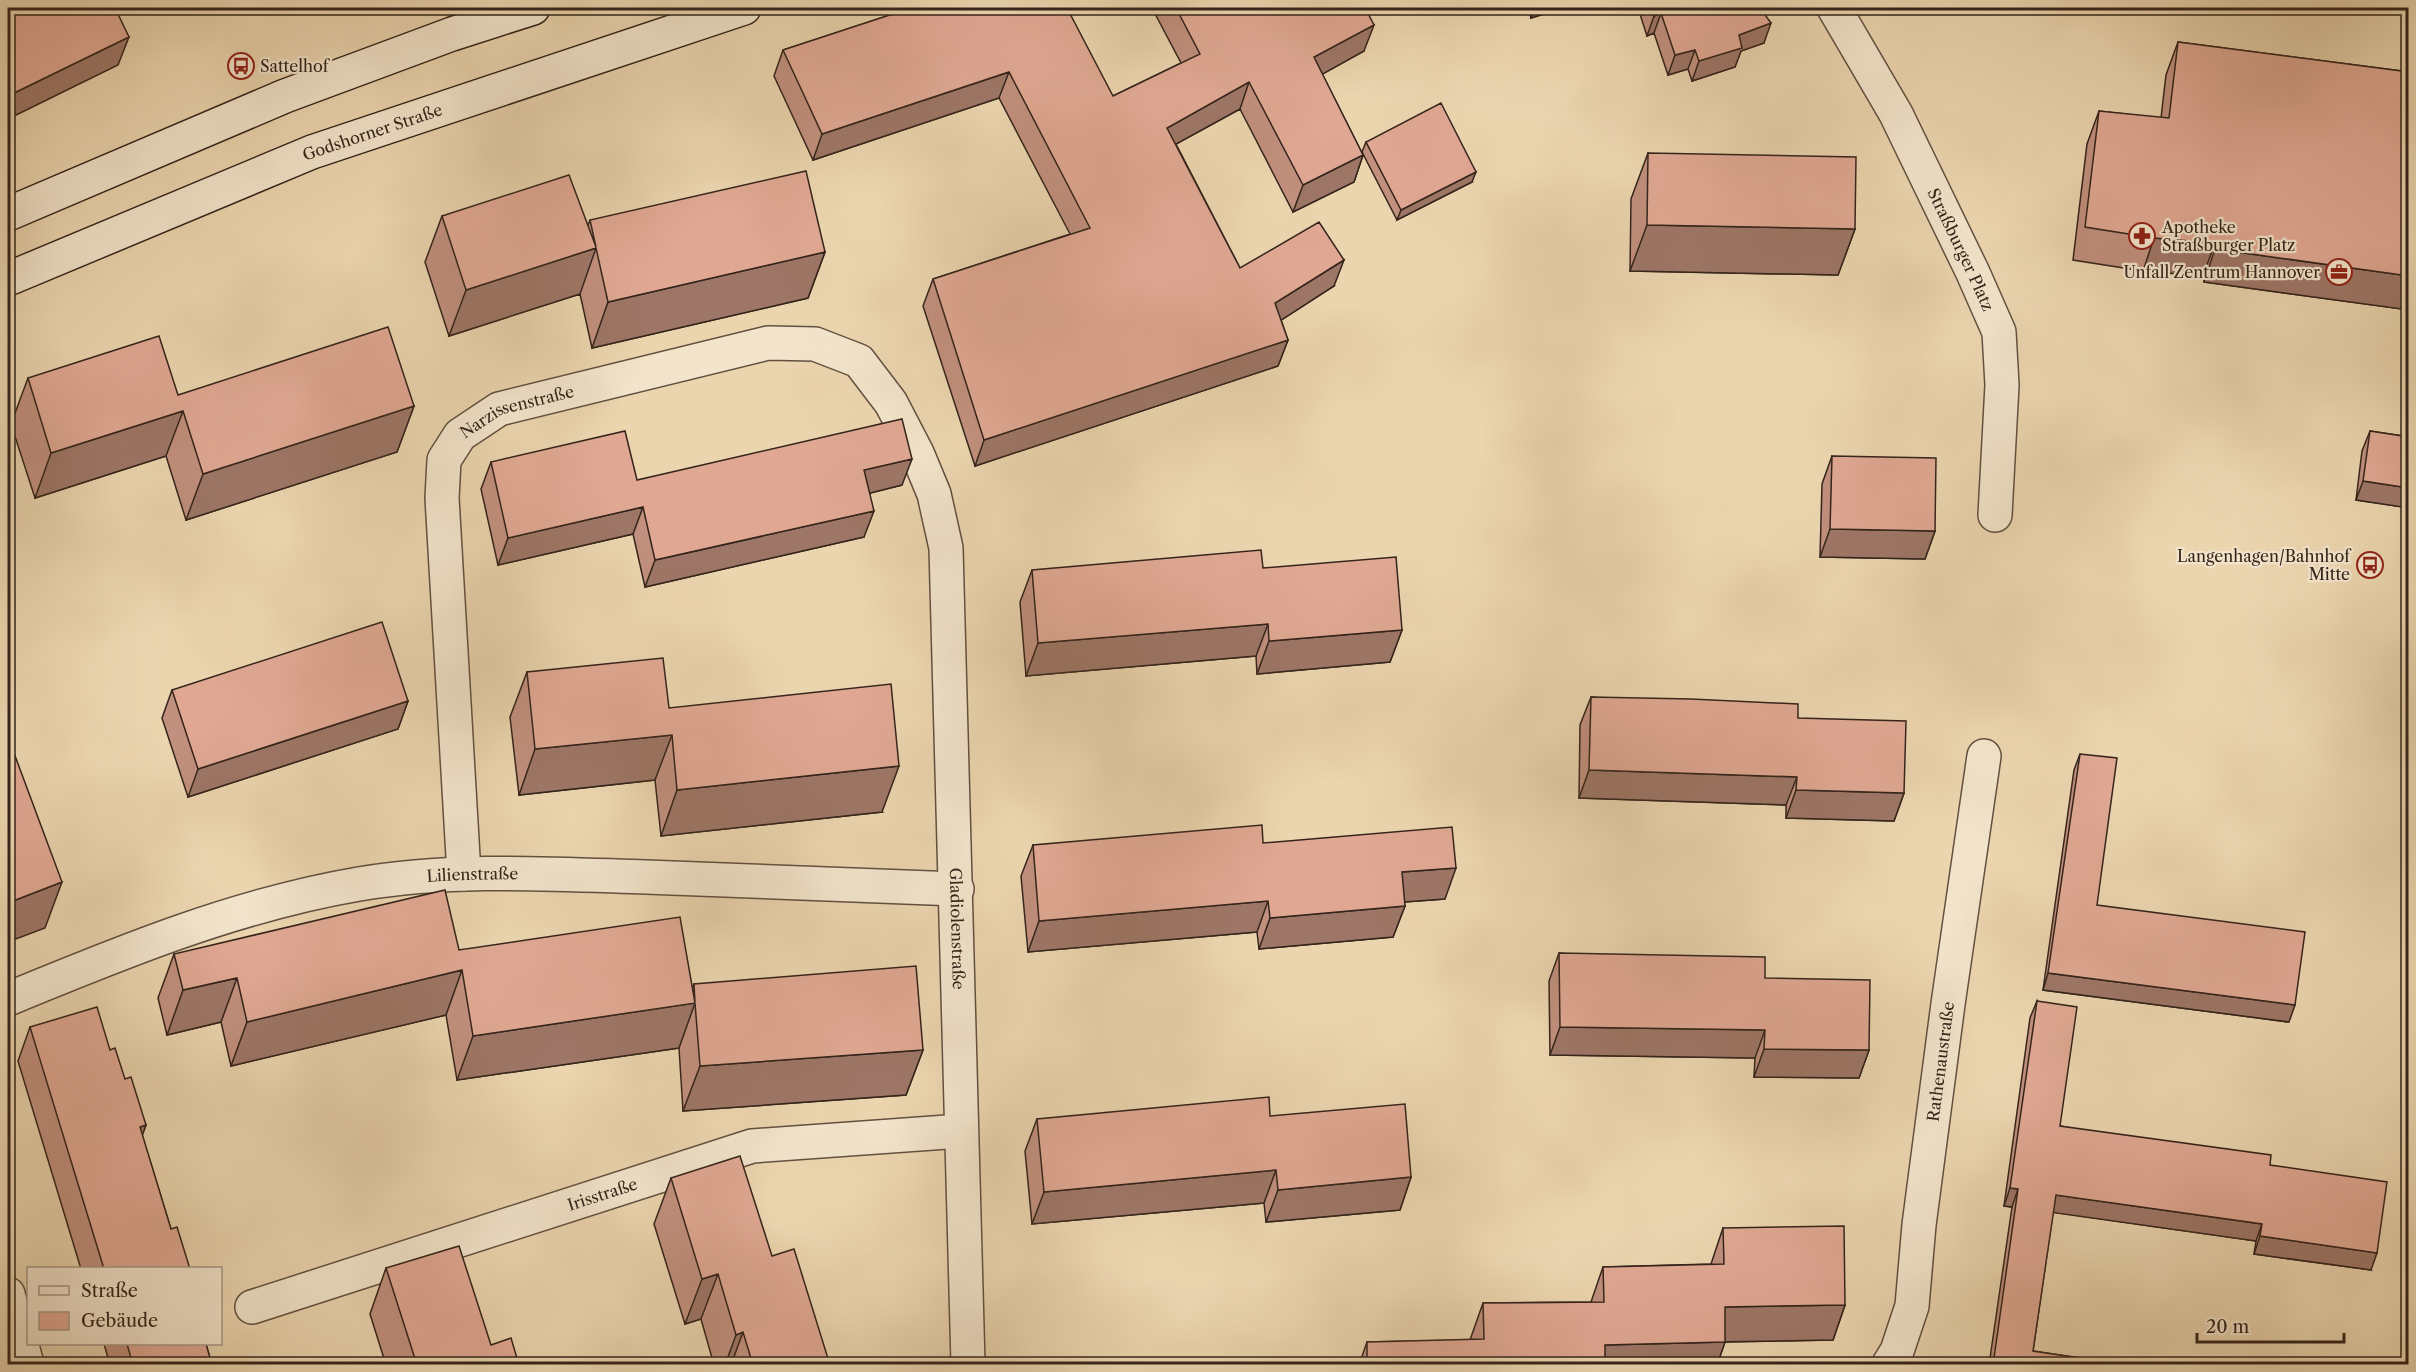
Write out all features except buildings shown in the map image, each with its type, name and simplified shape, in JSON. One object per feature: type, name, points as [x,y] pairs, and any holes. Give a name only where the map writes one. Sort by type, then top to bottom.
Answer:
[{"type":"street","points":[[8,214],[285,96],[452,34],[533,8]]},
{"type":"street","name":"Godshorner Straße","points":[[8,279],[312,152],[744,8]]},
{"type":"street","name":"Straßburger Platz","points":[[1834,8],[1896,114],[1999,332],[2002,385],[1995,515]]},
{"type":"street","name":"Narzissenstraße","points":[[464,874],[442,498],[444,460],[460,435],[499,409],[768,343],[815,344],[859,361],[891,403],[917,453],[934,494]]},
{"type":"street","name":"Gladiolenstraße","points":[[934,494],[946,548],[957,889],[968,1365]]},
{"type":"street","name":"Rathenaustraße","points":[[1889,1365],[1897,1351],[1912,1306],[1919,1225],[1984,756]]},
{"type":"street","name":"Lilienstraße","points":[[8,999],[167,935],[238,912],[306,894],[416,877],[527,873],[957,889]]},
{"type":"street","name":"Irisstraße","points":[[252,1307],[752,1146],[961,1131]]},
{"type":"street","points":[[8,1294],[27,1365]]},
{"type":"place","name":"Sattelhof","points":[[241,66]]},
{"type":"place","name":"Apotheke Straßburger Platz","points":[[2142,236]]},
{"type":"place","name":"Unfall Zentrum Hannover","points":[[2339,272]]},
{"type":"place","name":"Langenhagen/Bahnhof Mitte","points":[[2370,565]]}]
